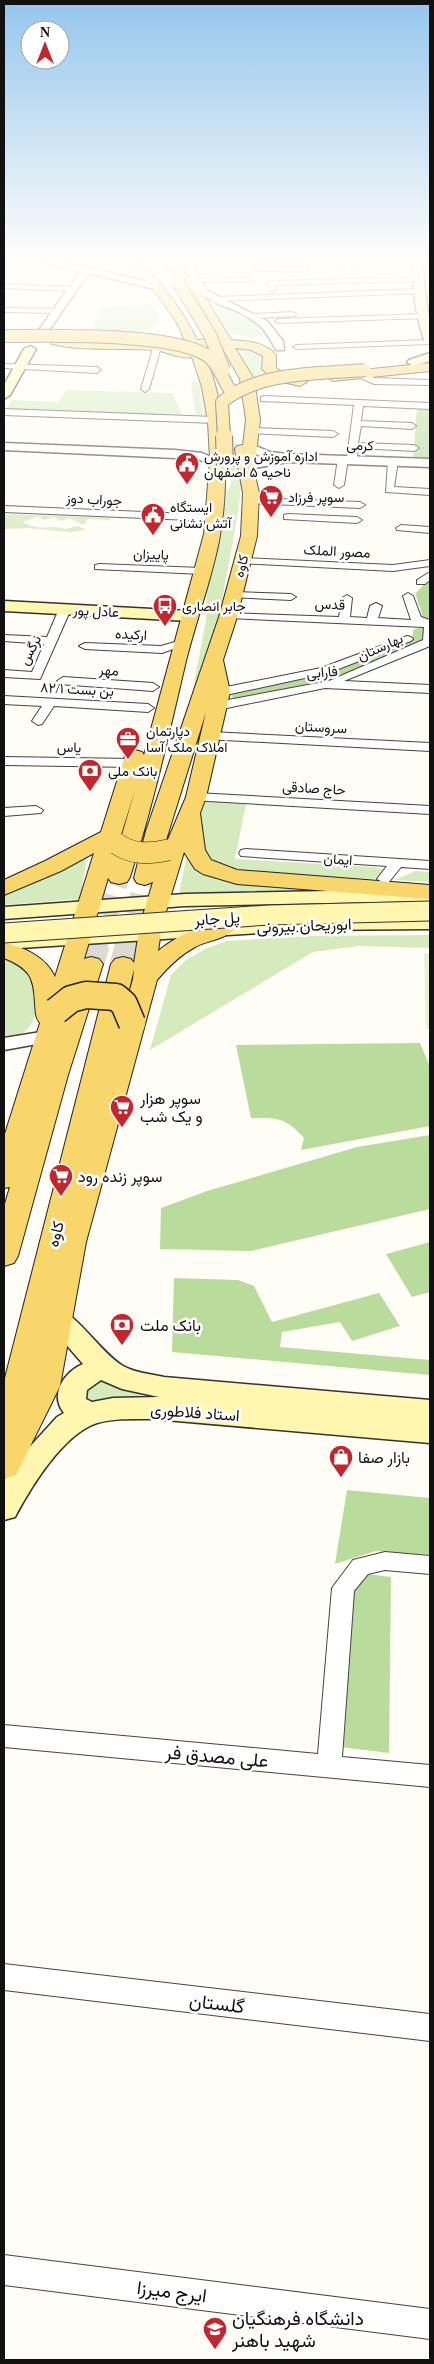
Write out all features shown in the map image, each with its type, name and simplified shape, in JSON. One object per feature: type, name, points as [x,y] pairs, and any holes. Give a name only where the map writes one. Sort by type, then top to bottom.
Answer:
[{"type":"main road","points":[[5,393],[19,372]]},
{"type":"main road","points":[[120,877],[135,830],[183,630],[212,536],[216,492],[226,481],[216,446],[212,396],[205,372]]},
{"type":"main road","points":[[219,372],[230,390],[245,421]]},
{"type":"main road","points":[[225,372],[230,390]]},
{"type":"main road","points":[[244,372],[247,379],[245,421]]},
{"type":"main road","points":[[272,372],[276,376],[302,377],[359,372]]},
{"type":"main road","points":[[295,372],[302,377]]},
{"type":"main road","points":[[245,421],[264,399],[279,386],[302,377],[337,372]]},
{"type":"main road","points":[[221,465],[222,402],[226,396],[234,391],[273,380],[359,372]]},
{"type":"main road","name":"کاوه","points":[[145,878],[157,831],[229,615],[249,536],[251,501],[245,421]]},
{"type":"main road","name":"عادل پور","points":[[4,606],[65,609],[183,630]]},
{"type":"main road","points":[[4,1179],[88,907],[114,839],[155,677],[183,630]]},
{"type":"main road","points":[[214,660],[219,699],[193,804],[192,849],[198,859],[221,874],[238,877],[373,886],[430,893]]},
{"type":"main road","points":[[4,1466],[44,1386],[72,1242],[126,1053],[132,1023],[134,972],[149,933],[172,845],[193,804]]},
{"type":"main road","points":[[114,839],[122,848],[140,854],[172,845]]},
{"type":"main road","points":[[4,888],[114,839]]},
{"type":"main road","name":"ابوریحان بیرونی","points":[[88,907],[158,902],[430,893]]},
{"type":"main road","name":"پل جابر","points":[[4,924],[266,908],[430,905]]},
{"type":"main road","points":[[4,913],[88,907]]},
{"type":"main road","name":"پل جابر","points":[[4,933],[269,915],[430,911]]},
{"type":"main road","name":"ابوریحان بیرونی","points":[[79,937],[307,924],[430,922]]},
{"type":"main road","points":[[134,972],[180,944],[197,936],[222,929]]},
{"type":"main road","points":[[4,942],[79,937]]},
{"type":"main road","points":[[4,950],[23,958],[39,968],[46,983],[49,1031]]},
{"type":"main road","points":[[4,1256],[55,1075],[91,964]]},
{"type":"main road","name":"کاوه","points":[[4,1446],[134,972]]},
{"type":"main road","points":[[49,1031],[71,999],[86,995],[116,997],[124,1004],[132,1023]]},
{"type":"main road","name":"استاد فلاطوری","points":[[57,1318],[107,1368],[121,1377],[164,1388],[430,1411]]},
{"type":"main road","points":[[89,1414],[72,1405],[70,1398],[72,1390],[82,1376],[92,1371],[107,1368]]},
{"type":"main road","name":"استاد فلاطوری","points":[[4,1508],[25,1471],[66,1425],[89,1414],[113,1409],[154,1408],[430,1432]]},
{"type":"street","points":[[86,380],[91,372]]},
{"type":"street","points":[[145,389],[150,372]]},
{"type":"street","points":[[363,372],[367,379],[374,381],[430,383]]},
{"type":"street","points":[[264,399],[430,406]]},
{"type":"street","points":[[339,485],[352,445],[359,403]]},
{"type":"street","points":[[4,412],[215,420]]},
{"type":"street","points":[[245,421],[333,434]]},
{"type":"street","points":[[356,423],[412,426]]},
{"type":"street","points":[[352,445],[414,448]]},
{"type":"street","points":[[4,446],[175,454],[202,457],[221,465]]},
{"type":"street","points":[[175,454],[205,450],[216,446]]},
{"type":"street","name":"کرمی","points":[[247,448],[267,455],[288,458],[430,463]]},
{"type":"street","name":"کرمی","points":[[248,469],[288,458]]},
{"type":"street","points":[[393,462],[390,490],[430,492]]},
{"type":"street","points":[[251,501],[360,505]]},
{"type":"street","points":[[319,518],[322,504]]},
{"type":"street","name":"جوراب دوز","points":[[4,509],[214,518]]},
{"type":"street","points":[[288,517],[357,520]]},
{"type":"street","points":[[401,528],[430,530]]},
{"type":"street","name":"مصور الملک","points":[[243,561],[392,568],[428,566]]},
{"type":"street","name":"پاییزان","points":[[99,567],[202,571]]},
{"type":"street","points":[[421,582],[430,575]]},
{"type":"street","points":[[234,595],[290,597]]},
{"type":"street","points":[[408,596],[416,619],[430,624]]},
{"type":"street","points":[[344,620],[347,598]]},
{"type":"street","points":[[372,621],[376,606]]},
{"type":"street","name":"نرگس","points":[[4,674],[36,676],[65,609]]},
{"type":"street","name":"قدس","points":[[229,615],[430,624]]},
{"type":"street","name":"بهارستان","points":[[325,684],[355,674],[429,642],[430,624]]},
{"type":"street","name":"ارکیده","points":[[86,646],[162,650],[183,630]]},
{"type":"street","points":[[4,638],[51,641]]},
{"type":"street","points":[[219,699],[324,671],[407,639]]},
{"type":"street","name":"مهر","points":[[63,681],[153,687]]},
{"type":"street","name":"فارابی","points":[[219,699],[325,684],[430,689]]},
{"type":"street","name":"بن بست ۸۲/۱","points":[[4,700],[148,708]]},
{"type":"street","points":[[38,721],[50,702]]},
{"type":"street","name":"سروستان","points":[[210,736],[430,747]]},
{"type":"street","name":"یاس","points":[[4,761],[133,763]]},
{"type":"street","name":"حاج صادقی","points":[[193,804],[430,810]]},
{"type":"street","points":[[4,812],[36,810]]},
{"type":"street","name":"ایمان","points":[[246,853],[430,865]]},
{"type":"street","points":[[384,879],[397,863]]},
{"type":"street","points":[[4,1044],[49,1031]]},
{"type":"street","points":[[4,1060],[49,1031]]},
{"type":"street","points":[[329,1766],[343,1588],[361,1566],[385,1561],[430,1565]]},
{"type":"street","name":"علی مصدق فر","points":[[4,1736],[430,1776]]},
{"type":"street","name":"گلستان","points":[[4,1976],[430,2028]]},
{"type":"street","name":"ایرج میرزا","points":[[4,2270],[430,2324]]},
{"type":"green space","points":[[249,372],[269,372],[270,377],[253,381]]},
{"type":"green space","points":[[199,382],[204,417],[196,418],[191,383]]},
{"type":"green space","points":[[67,390],[172,393],[183,417],[6,409],[12,400],[58,402]]},
{"type":"green space","points":[[430,406],[430,461],[413,460],[417,408]]},
{"type":"green space","points":[[228,414],[241,485],[239,507],[219,617],[192,693],[206,621],[207,583],[220,535],[227,491],[231,484]]},
{"type":"green space","points":[[4,514],[111,518],[110,520],[88,519],[84,525],[69,518],[60,521],[54,517],[44,520],[38,516],[23,522],[35,527],[65,529],[78,526],[86,530],[70,532],[28,528],[4,529]]},
{"type":"green space","points":[[430,578],[429,616],[428,620],[422,620],[416,593]]},
{"type":"green space","points":[[423,626],[426,642],[355,672],[323,683],[233,700],[232,692],[319,673],[387,651],[413,639],[413,630]]},
{"type":"green space","points":[[200,800],[246,804],[235,859],[373,867],[385,870],[384,876],[377,879],[282,877],[218,868],[199,849]]},
{"type":"green space","points":[[88,851],[80,899],[4,905],[4,895],[43,877]]},
{"type":"green space","points":[[187,854],[206,871],[355,888],[179,894]]},
{"type":"green space","points":[[415,871],[430,872],[430,882],[395,880]]},
{"type":"green space","points":[[430,935],[430,948],[359,946],[313,952],[150,1050],[171,975],[186,960],[207,948],[227,941],[307,936]]},
{"type":"green space","points":[[424,953],[430,954],[430,1029],[426,1029]]},
{"type":"green space","points":[[4,956],[17,961],[38,982],[38,995],[34,1017],[28,1029],[23,1033],[4,1037]]},
{"type":"green space","points":[[420,1043],[430,1067],[430,1126],[301,1150],[304,1138],[286,1122],[268,1118],[251,1118],[236,1045]]},
{"type":"green space","points":[[430,1135],[430,1209],[251,1251],[160,1249],[161,1208],[207,1191],[357,1147]]},
{"type":"green space","points":[[430,1242],[430,1292],[412,1297],[386,1254]]},
{"type":"green space","points":[[174,1278],[238,1280],[254,1286],[272,1322],[379,1293],[400,1326],[352,1341],[340,1322],[282,1332],[280,1347],[430,1360],[430,1375],[172,1352]]},
{"type":"green space","points":[[99,1378],[114,1386],[140,1391],[430,1419],[430,1424],[333,1417],[91,1406],[82,1400],[83,1391]]},
{"type":"green space","points":[[347,1490],[430,1498],[430,1555],[376,1551],[335,1564]]},
{"type":"green space","points":[[367,1574],[391,1577],[389,1753],[341,1747],[351,1592]]},
{"type":"tunnel","points":[[97,945],[119,877]]},
{"type":"tunnel","points":[[128,945],[145,878]]},
{"type":"tunnel","points":[[91,964],[97,944]]},
{"type":"tunnel","points":[[123,964],[128,944]]},
{"type":"place","name":"اداره آموزش و پرورش ناحیه ۵ اصفهان","points":[[187,485]]},
{"type":"place","name":"سوپر فرزاد","points":[[271,518]]},
{"type":"place","name":"ایستگاه آتش نشانی","points":[[153,536]]},
{"type":"place","name":"جابر انصاری","points":[[165,627]]},
{"type":"place","name":"دپارتمان املاک ملک آسا","points":[[128,760]]},
{"type":"place","name":"بانک ملی","points":[[90,792]]},
{"type":"place","name":"سوپر هزار و یک شب","points":[[122,1128]]},
{"type":"place","name":"سوپر زنده رود","points":[[61,1197]]},
{"type":"place","name":"بانک ملت","points":[[122,1346]]},
{"type":"place","name":"بازار صفا","points":[[341,1478]]},
{"type":"place","name":"دانشگاه فرهنگیان شهید باهنر","points":[[215,2350]]}]
